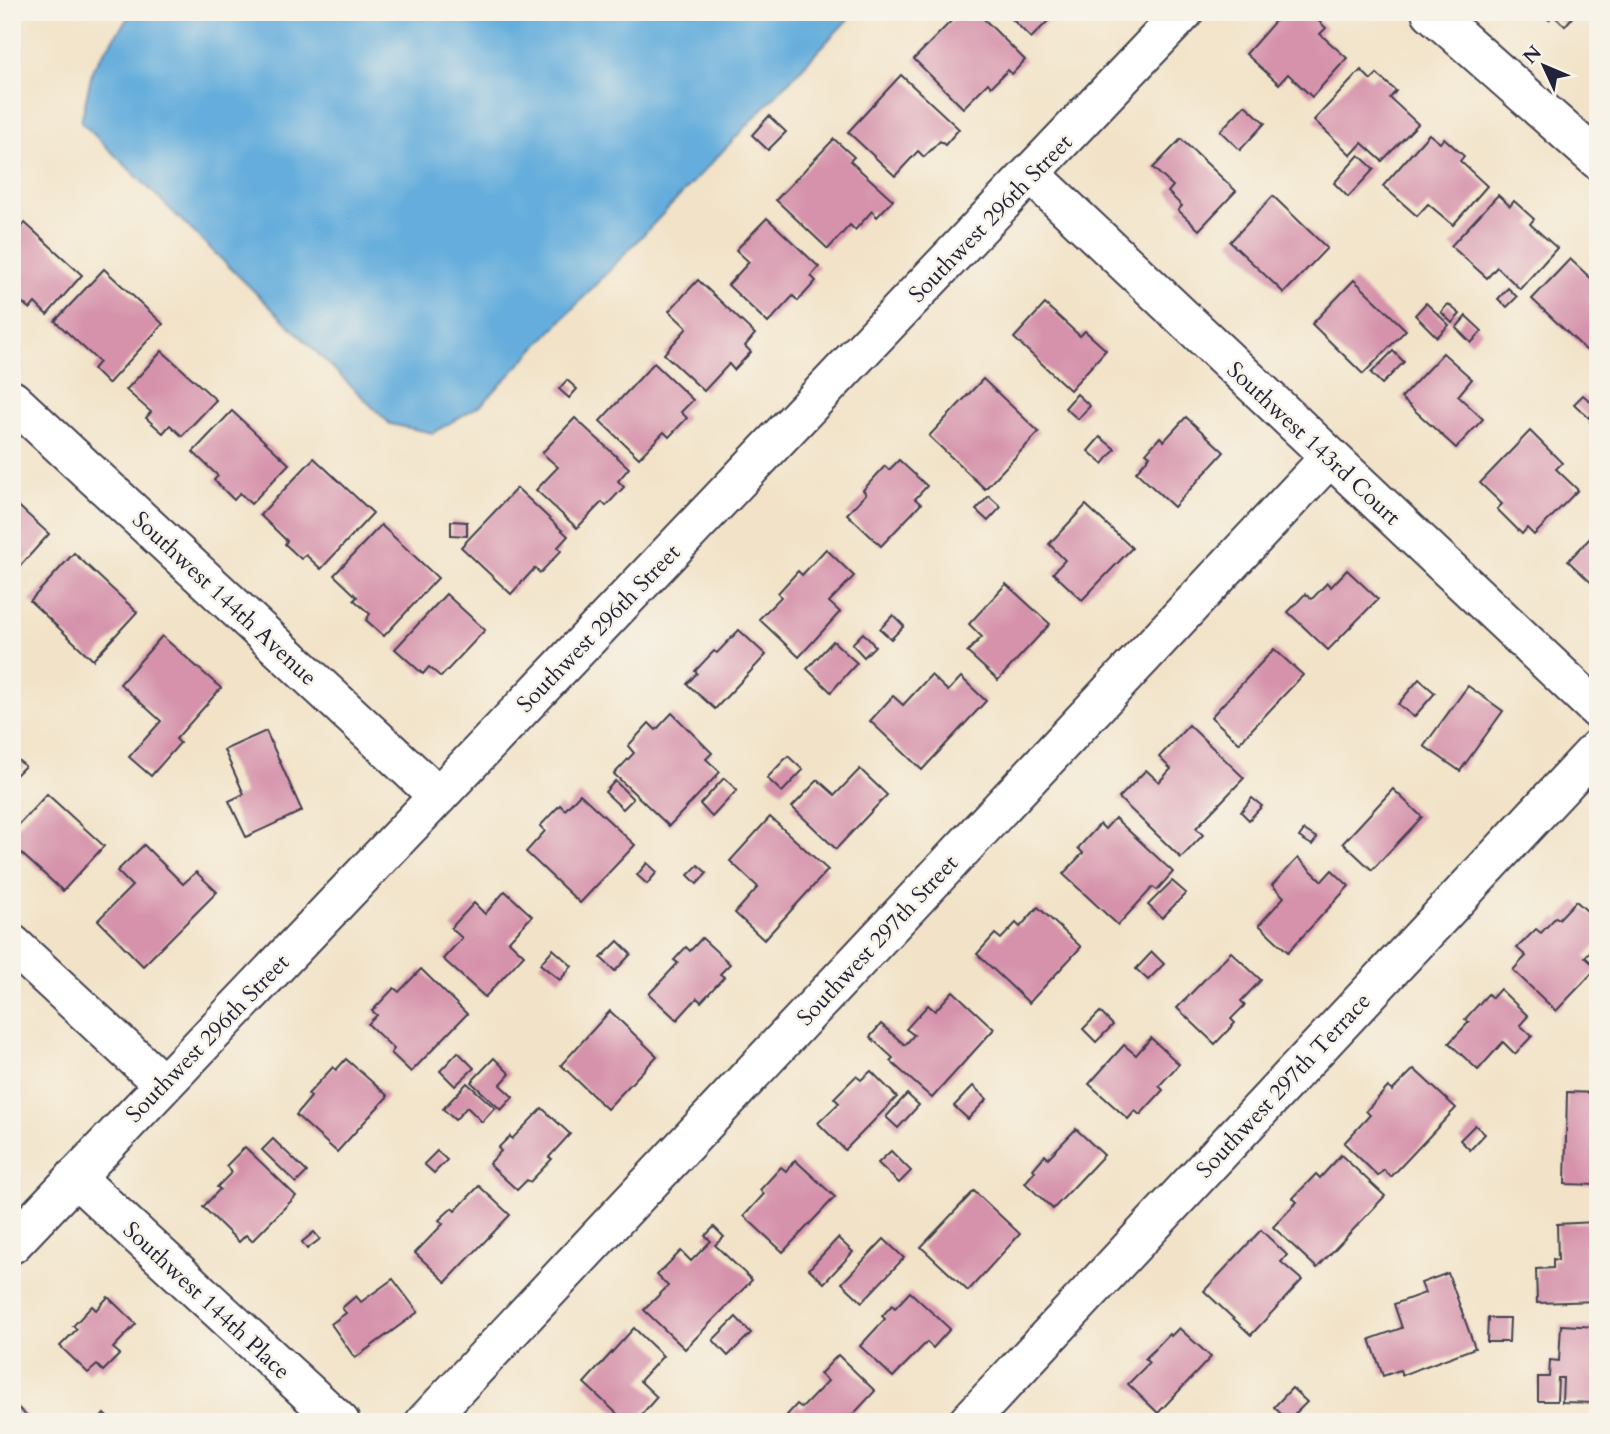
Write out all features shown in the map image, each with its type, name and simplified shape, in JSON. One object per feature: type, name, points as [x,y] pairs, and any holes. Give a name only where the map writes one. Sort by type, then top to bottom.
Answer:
[{"type":"street","name":"Southwest 296th Street","points":[[12,1244],[1184,12]]},
{"type":"street","points":[[1431,12],[1598,160]]},
{"type":"street","name":"Southwest 143rd Court","points":[[1032,174],[1598,710]]},
{"type":"street","name":"Southwest 144th Avenue","points":[[12,400],[438,796]]},
{"type":"street","name":"Southwest 297th Street","points":[[425,1422],[1329,458]]},
{"type":"street","name":"Southwest 297th Terrace","points":[[968,1422],[1598,748]]},
{"type":"street","points":[[12,944],[163,1084]]},
{"type":"street","name":"Southwest 144th Place","points":[[75,1177],[340,1422]]},
{"type":"water","points":[[132,12],[855,12],[482,404],[433,433],[390,424],[81,122],[93,68]]},
{"type":"building","points":[[960,12],[977,12],[1025,60],[1012,74],[1008,70],[991,87],[988,83],[963,108],[914,59]]},
{"type":"building","points":[[1005,12],[1061,12],[1056,17],[1054,15],[1031,38]]},
{"type":"building","points":[[1283,12],[1296,12],[1300,16],[1303,12],[1309,12],[1326,28],[1320,34],[1347,58],[1312,97],[1288,74],[1279,84],[1246,54]]},
{"type":"building","points":[[1541,12],[1577,12],[1565,26],[1553,15],[1549,20]]},
{"type":"building","points":[[1361,70],[1371,80],[1377,74],[1396,91],[1390,98],[1418,124],[1382,161],[1362,143],[1351,155],[1314,120]]},
{"type":"building","points":[[901,75],[959,129],[945,145],[940,141],[924,157],[918,151],[895,176],[848,132]]},
{"type":"building","points":[[1245,105],[1265,123],[1240,150],[1220,131]]},
{"type":"building","points":[[769,116],[786,132],[768,150],[752,135]]},
{"type":"building","points":[[1429,134],[1440,143],[1444,138],[1464,156],[1460,161],[1487,186],[1453,225],[1428,204],[1417,216],[1383,186]]},
{"type":"building","points":[[834,139],[854,157],[850,161],[893,200],[877,217],[872,211],[855,230],[850,225],[828,249],[776,200]]},
{"type":"building","points":[[1181,139],[1236,191],[1199,230],[1178,210],[1182,206],[1168,192],[1173,186],[1153,168]]},
{"type":"building","points":[[1359,155],[1374,169],[1348,197],[1334,183]]},
{"type":"building","points":[[1498,195],[1510,206],[1514,201],[1534,219],[1530,224],[1557,248],[1520,289],[1497,267],[1487,278],[1451,246]]},
{"type":"building","points":[[1273,196],[1327,248],[1284,293],[1230,242]]},
{"type":"building","points":[[767,218],[819,267],[811,276],[816,281],[798,301],[793,296],[768,323],[728,285],[749,262],[736,250]]},
{"type":"building","points":[[25,223],[82,275],[47,315],[35,303],[30,309],[12,294],[17,285],[12,281],[12,238]]},
{"type":"building","points":[[1570,259],[1598,285],[1598,339],[1587,351],[1532,299]]},
{"type":"building","points":[[104,269],[163,324],[108,384],[93,369],[99,362],[55,321]]},
{"type":"building","points":[[698,280],[755,334],[745,346],[751,352],[734,370],[729,364],[704,391],[664,354],[687,328],[669,311]]},
{"type":"building","points":[[1354,280],[1406,330],[1363,374],[1312,324]]},
{"type":"building","points":[[1508,288],[1517,297],[1507,307],[1498,299]]},
{"type":"building","points":[[1426,303],[1449,325],[1437,337],[1415,315]]},
{"type":"building","points":[[1045,304],[1080,336],[1085,331],[1106,350],[1070,390],[1014,338]]},
{"type":"building","points":[[1448,304],[1460,314],[1452,323],[1441,312]]},
{"type":"building","points":[[1466,316],[1482,331],[1471,343],[1456,328]]},
{"type":"building","points":[[162,351],[216,400],[182,436],[170,425],[163,433],[146,418],[151,412],[126,390]]},
{"type":"building","points":[[1393,351],[1404,362],[1382,384],[1371,373]]},
{"type":"building","points":[[1443,353],[1472,379],[1458,396],[1483,419],[1456,448],[1401,398]]},
{"type":"building","points":[[654,363],[693,400],[681,412],[687,418],[669,437],[664,432],[639,458],[600,421]]},
{"type":"building","points":[[983,379],[1039,432],[985,489],[929,436]]},
{"type":"building","points":[[567,380],[577,389],[569,398],[559,389]]},
{"type":"building","points":[[1077,394],[1090,406],[1078,419],[1065,408]]},
{"type":"building","points":[[1583,395],[1598,408],[1589,418],[1574,404]]},
{"type":"building","points":[[232,411],[289,464],[251,504],[240,493],[234,500],[214,480],[218,476],[193,452]]},
{"type":"building","points":[[1598,414],[1598,429],[1590,422]]},
{"type":"building","points":[[1186,417],[1224,452],[1174,507],[1136,472],[1150,456],[1146,453],[1160,437],[1164,441]]},
{"type":"building","points":[[575,418],[629,468],[618,481],[624,487],[606,506],[602,502],[577,528],[536,490],[558,467],[542,453]]},
{"type":"building","points":[[1530,431],[1562,463],[1556,469],[1578,490],[1534,535],[1527,528],[1522,534],[1497,509],[1502,504],[1480,483]]},
{"type":"building","points":[[1100,437],[1115,449],[1103,464],[1088,451]]},
{"type":"building","points":[[314,458],[373,513],[321,569],[306,555],[301,559],[260,515]]},
{"type":"building","points":[[899,460],[927,486],[915,499],[921,504],[881,546],[847,514],[866,494],[863,490],[885,466],[889,470]]},
{"type":"building","points":[[517,488],[568,536],[558,547],[561,551],[540,573],[535,568],[511,594],[461,547]]},
{"type":"building","points":[[989,496],[1001,507],[988,521],[976,510]]},
{"type":"building","points":[[12,500],[49,534],[12,575]]},
{"type":"building","points":[[1086,505],[1132,548],[1082,600],[1053,573],[1065,560],[1049,544]]},
{"type":"building","points":[[451,521],[467,522],[467,536],[451,535]]},
{"type":"building","points":[[381,525],[438,578],[384,636],[366,620],[370,614],[354,600],[357,597],[334,575]]},
{"type":"building","points":[[1598,530],[1598,589],[1568,561]]},
{"type":"building","points":[[826,549],[854,576],[829,602],[840,612],[799,657],[759,619],[781,597],[778,593],[798,571],[802,575]]},
{"type":"building","points":[[74,553],[137,612],[93,660],[30,601]]},
{"type":"building","points":[[1347,570],[1378,599],[1328,650],[1288,612],[1305,594],[1312,599],[1327,583],[1331,587]]},
{"type":"building","points":[[1006,584],[1050,624],[998,680],[967,652],[982,637],[969,624]]},
{"type":"building","points":[[446,594],[485,630],[441,677],[429,667],[423,674],[395,649]]},
{"type":"building","points":[[893,615],[904,626],[891,639],[880,629]]},
{"type":"building","points":[[739,630],[766,655],[715,709],[687,684],[714,651],[717,653]]},
{"type":"building","points":[[863,633],[875,646],[864,657],[852,644]]},
{"type":"building","points":[[162,636],[221,688],[176,739],[180,743],[151,776],[129,757],[161,721],[120,684]]},
{"type":"building","points":[[833,641],[857,663],[831,692],[807,669]]},
{"type":"building","points":[[1274,649],[1303,675],[1239,743],[1211,717]]},
{"type":"building","points":[[931,675],[948,691],[961,677],[986,701],[922,770],[870,721],[893,696],[903,705]]},
{"type":"building","points":[[1419,679],[1435,693],[1414,717],[1398,704]]},
{"type":"building","points":[[1468,686],[1503,711],[1460,771],[1424,746]]},
{"type":"building","points":[[672,713],[712,753],[706,759],[720,772],[669,826],[614,774],[634,753],[628,746],[649,723],[656,730]]},
{"type":"building","points":[[1189,725],[1244,778],[1196,828],[1203,835],[1181,858],[1119,798],[1146,770],[1159,782],[1171,769],[1159,757]]},
{"type":"building","points":[[266,731],[302,811],[246,837],[229,801],[244,794],[224,750]]},
{"type":"building","points":[[12,755],[25,766],[12,779]]},
{"type":"building","points":[[788,756],[803,770],[782,792],[767,778]]},
{"type":"building","points":[[860,769],[887,795],[836,849],[792,807],[818,780],[835,795]]},
{"type":"building","points":[[724,778],[737,790],[712,817],[700,804]]},
{"type":"building","points":[[615,781],[633,799],[623,809],[605,792]]},
{"type":"building","points":[[1393,789],[1422,817],[1372,870],[1343,843]]},
{"type":"building","points":[[47,794],[104,846],[63,891],[12,845],[12,832]]},
{"type":"building","points":[[580,794],[635,845],[580,903],[526,852],[545,831],[540,826],[560,805],[565,810]]},
{"type":"building","points":[[1252,798],[1262,806],[1249,820],[1241,812]]},
{"type":"building","points":[[770,817],[828,870],[764,940],[735,913],[758,887],[730,861]]},
{"type":"building","points":[[1115,818],[1173,872],[1157,890],[1153,887],[1118,925],[1063,874],[1083,853],[1078,848],[1100,824],[1105,829]]},
{"type":"building","points":[[1304,830],[1317,838],[1312,845],[1299,837]]},
{"type":"building","points":[[144,845],[183,884],[196,872],[217,892],[143,966],[98,920],[132,886],[117,871]]},
{"type":"building","points":[[1298,858],[1322,881],[1332,870],[1349,886],[1288,952],[1259,925],[1284,897],[1272,885]]},
{"type":"building","points":[[647,863],[657,872],[647,884],[637,875]]},
{"type":"building","points":[[698,865],[707,873],[697,884],[688,875]]},
{"type":"building","points":[[1172,881],[1186,893],[1162,918],[1148,905]]},
{"type":"building","points":[[505,891],[532,916],[509,941],[524,955],[485,997],[443,959],[462,938],[451,928],[474,903],[485,914]]},
{"type":"building","points":[[1576,901],[1598,921],[1598,943],[1585,957],[1597,968],[1556,1011],[1513,970],[1526,956],[1517,948],[1536,929],[1541,933],[1556,917],[1559,919]]},
{"type":"building","points":[[1038,907],[1081,947],[1029,1003],[977,954],[995,934],[1001,939],[1016,923],[1020,927]]},
{"type":"building","points":[[702,938],[730,964],[720,974],[724,977],[701,1002],[697,998],[677,1020],[649,994],[678,963],[674,960],[686,947],[690,951]]},
{"type":"building","points":[[618,941],[631,954],[615,971],[601,958]]},
{"type":"building","points":[[553,949],[572,966],[560,980],[540,964]]},
{"type":"building","points":[[1152,952],[1164,964],[1148,980],[1136,969]]},
{"type":"building","points":[[1231,952],[1261,980],[1241,1001],[1245,1005],[1231,1019],[1235,1023],[1215,1044],[1177,1008]]},
{"type":"building","points":[[421,969],[467,1014],[411,1072],[391,1053],[394,1049],[368,1024],[377,1015],[372,1011],[394,988],[399,992]]},
{"type":"building","points":[[1500,989],[1528,1016],[1520,1025],[1532,1036],[1515,1054],[1503,1042],[1478,1070],[1449,1043],[1469,1022],[1465,1019],[1488,994],[1492,998]]},
{"type":"building","points":[[953,991],[994,1029],[932,1098],[890,1061],[893,1058],[870,1037],[881,1024],[905,1045],[914,1035],[906,1029],[928,1005],[935,1011]]},
{"type":"building","points":[[610,1011],[657,1056],[607,1109],[561,1065]]},
{"type":"building","points":[[1100,1012],[1113,1025],[1096,1042],[1083,1029]]},
{"type":"building","points":[[1151,1038],[1179,1064],[1159,1086],[1163,1090],[1140,1115],[1135,1111],[1128,1119],[1089,1084],[1124,1045],[1136,1055]]},
{"type":"building","points":[[458,1052],[474,1068],[455,1086],[440,1071]]},
{"type":"building","points":[[494,1058],[510,1074],[500,1085],[513,1097],[501,1110],[471,1082]]},
{"type":"building","points":[[346,1059],[388,1096],[337,1152],[296,1115],[311,1097],[308,1094],[333,1067],[336,1070]]},
{"type":"building","points":[[1414,1069],[1456,1108],[1391,1177],[1384,1170],[1378,1176],[1344,1143],[1370,1115],[1366,1111],[1388,1087],[1392,1091]]},
{"type":"building","points":[[871,1071],[897,1097],[845,1150],[818,1123],[839,1103],[834,1098],[856,1076],[861,1080]]},
{"type":"building","points":[[467,1083],[495,1108],[482,1122],[467,1107],[455,1120],[443,1109]]},
{"type":"building","points":[[973,1086],[987,1099],[968,1119],[954,1106]]},
{"type":"building","points":[[1567,1092],[1598,1093],[1598,1185],[1565,1184]]},
{"type":"building","points":[[907,1094],[919,1105],[898,1128],[886,1117]]},
{"type":"building","points":[[542,1108],[570,1134],[549,1157],[552,1159],[530,1182],[527,1180],[517,1190],[489,1164],[501,1151],[498,1148],[510,1136],[512,1139]]},
{"type":"building","points":[[1475,1125],[1485,1134],[1470,1150],[1460,1140]]},
{"type":"building","points":[[1076,1129],[1104,1155],[1053,1209],[1025,1183],[1045,1155],[1048,1158]]},
{"type":"building","points":[[273,1139],[307,1172],[296,1183],[262,1150]]},
{"type":"building","points":[[245,1147],[296,1196],[252,1241],[246,1235],[239,1242],[203,1207],[232,1172],[226,1166]]},
{"type":"building","points":[[437,1151],[447,1160],[434,1173],[424,1164]]},
{"type":"building","points":[[891,1151],[911,1171],[899,1183],[878,1163]]},
{"type":"building","points":[[1341,1155],[1385,1196],[1317,1268],[1273,1227],[1297,1202],[1293,1198],[1316,1174],[1320,1178]]},
{"type":"building","points":[[795,1160],[835,1197],[783,1252],[744,1216],[764,1194],[760,1190],[781,1167],[786,1171]]},
{"type":"building","points":[[479,1186],[510,1215],[446,1282],[415,1253],[443,1224],[439,1220],[452,1208],[455,1211]]},
{"type":"building","points":[[974,1191],[1020,1234],[968,1291],[921,1247]]},
{"type":"building","points":[[1595,1222],[1598,1301],[1537,1303],[1536,1269],[1553,1268],[1553,1259],[1558,1260],[1557,1224]]},
{"type":"building","points":[[714,1227],[724,1237],[715,1245],[752,1280],[685,1349],[644,1310],[668,1286],[657,1275],[681,1251],[691,1261],[711,1241],[705,1236]]},
{"type":"building","points":[[1261,1230],[1287,1255],[1281,1262],[1302,1280],[1251,1335],[1204,1291]]},
{"type":"building","points":[[314,1232],[320,1239],[307,1249],[302,1242]]},
{"type":"building","points":[[838,1238],[853,1252],[824,1283],[809,1269]]},
{"type":"building","points":[[884,1239],[904,1258],[862,1302],[842,1283]]},
{"type":"building","points":[[1448,1273],[1475,1348],[1402,1375],[1400,1370],[1383,1376],[1370,1339],[1402,1328],[1394,1304],[1425,1293],[1421,1283]]},
{"type":"building","points":[[393,1279],[418,1312],[355,1358],[331,1324],[346,1313],[342,1308],[356,1296],[361,1302]]},
{"type":"building","points":[[910,1292],[950,1329],[933,1348],[927,1342],[893,1377],[860,1346],[885,1319],[882,1316],[892,1305],[895,1308]]},
{"type":"building","points":[[108,1297],[136,1324],[113,1348],[120,1354],[103,1371],[97,1365],[88,1373],[60,1346],[77,1329],[73,1326],[92,1306],[96,1310]]},
{"type":"building","points":[[736,1317],[751,1333],[728,1356],[713,1340]]},
{"type":"building","points":[[1488,1318],[1510,1318],[1509,1342],[1487,1342]]},
{"type":"building","points":[[1561,1325],[1598,1327],[1598,1403],[1562,1402],[1563,1378],[1558,1378],[1557,1401],[1538,1401],[1538,1377],[1549,1377],[1550,1360],[1559,1361]]},
{"type":"building","points":[[634,1328],[663,1356],[640,1381],[657,1397],[635,1422],[626,1422],[584,1383]]},
{"type":"building","points":[[1179,1328],[1211,1357],[1158,1413],[1128,1384],[1149,1363],[1145,1359],[1169,1334],[1171,1336]]},
{"type":"building","points":[[838,1355],[875,1391],[846,1422],[790,1422],[792,1419],[787,1415],[797,1404],[802,1408],[828,1381],[820,1374]]},
{"type":"building","points":[[1292,1388],[1307,1402],[1288,1421],[1274,1407]]},
{"type":"building","points":[[12,1402],[33,1422],[12,1422]]},
{"type":"building","points":[[104,1414],[112,1422],[97,1422]]}]
